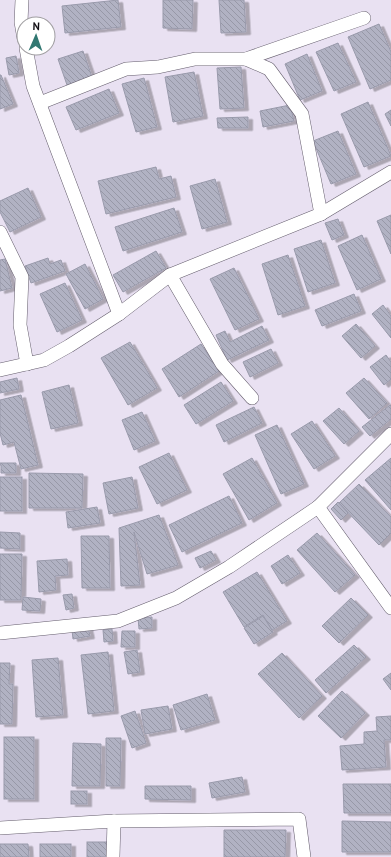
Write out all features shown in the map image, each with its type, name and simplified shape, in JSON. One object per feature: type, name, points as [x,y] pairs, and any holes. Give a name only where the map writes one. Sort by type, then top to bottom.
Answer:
[{"type":"street","points":[[21,16],[22,0]]},
{"type":"street","points":[[40,103],[126,69],[158,67],[195,59],[246,59],[364,18]]},
{"type":"street","points":[[27,56],[33,86],[119,314]]},
{"type":"street","points":[[246,59],[269,69],[302,114],[321,214]]},
{"type":"street","points":[[0,370],[44,360],[119,314],[170,275],[321,214],[391,172]]},
{"type":"street","points":[[0,232],[22,277],[20,325],[27,364]]},
{"type":"street","points":[[170,275],[222,364],[252,398]]},
{"type":"street","points":[[0,633],[118,621],[176,598],[229,567],[318,506],[391,434]]},
{"type":"street","points":[[318,506],[391,608]]},
{"type":"street","points":[[0,828],[114,821],[299,819],[304,857]]},
{"type":"street","points":[[113,857],[114,821]]},
{"type":"building","points":[[118,0],[121,27],[65,33],[62,6]]},
{"type":"building","points":[[163,0],[193,0],[192,29],[163,28]]},
{"type":"building","points":[[219,0],[244,0],[246,32],[221,33]]},
{"type":"building","points":[[379,24],[391,52],[391,80],[370,89],[348,37]]},
{"type":"building","points":[[338,43],[356,82],[334,91],[316,52]]},
{"type":"building","points":[[83,51],[92,77],[67,85],[58,59]]},
{"type":"building","points":[[307,54],[322,91],[300,100],[285,64]]},
{"type":"building","points":[[16,56],[19,73],[9,75],[6,58]]},
{"type":"building","points":[[241,67],[244,108],[220,109],[217,68]]},
{"type":"building","points":[[194,72],[203,116],[173,122],[165,77]]},
{"type":"building","points":[[0,75],[13,104],[0,109]]},
{"type":"building","points":[[144,78],[157,127],[136,132],[122,84]]},
{"type":"building","points":[[109,89],[119,113],[76,130],[66,107]]},
{"type":"building","points":[[368,102],[391,156],[364,167],[341,114]]},
{"type":"building","points":[[290,105],[294,121],[263,127],[260,111]]},
{"type":"building","points":[[391,110],[391,126],[385,114]]},
{"type":"building","points":[[248,117],[248,128],[218,128],[217,118]]},
{"type":"building","points":[[338,131],[356,174],[331,184],[313,141]]},
{"type":"building","points":[[156,167],[159,179],[171,176],[176,197],[106,214],[98,181]]},
{"type":"building","points":[[215,179],[227,222],[202,229],[190,186]]},
{"type":"building","points":[[28,188],[41,217],[10,232],[0,212],[0,201]]},
{"type":"building","points":[[174,208],[182,232],[123,251],[115,227]]},
{"type":"building","points":[[391,215],[391,254],[377,221]]},
{"type":"building","points":[[338,219],[344,235],[332,240],[325,223]]},
{"type":"building","points":[[362,235],[381,279],[357,290],[338,246]]},
{"type":"building","points":[[321,240],[335,283],[308,292],[294,249]]},
{"type":"building","points":[[156,251],[166,268],[123,292],[113,275]]},
{"type":"building","points":[[288,255],[305,306],[278,315],[262,264]]},
{"type":"building","points":[[48,258],[50,264],[61,260],[65,271],[31,283],[25,266]]},
{"type":"building","points":[[5,259],[12,288],[0,291],[0,260]]},
{"type":"building","points":[[85,264],[103,299],[85,309],[66,274]]},
{"type":"building","points":[[234,268],[259,319],[235,330],[210,279]]},
{"type":"building","points":[[65,283],[82,320],[57,332],[40,294]]},
{"type":"building","points":[[354,294],[361,311],[322,326],[315,310]]},
{"type":"building","points":[[383,305],[391,316],[391,338],[372,314]]},
{"type":"building","points":[[356,324],[375,346],[361,358],[342,336]]},
{"type":"building","points":[[262,326],[269,340],[227,360],[216,335],[225,331],[230,342]]},
{"type":"building","points":[[130,342],[157,388],[128,405],[101,358]]},
{"type":"building","points":[[201,344],[219,371],[179,397],[162,369]]},
{"type":"building","points":[[271,349],[278,363],[250,377],[243,362]]},
{"type":"building","points":[[386,355],[391,362],[391,379],[384,385],[370,367]]},
{"type":"building","points":[[17,378],[19,389],[0,393],[0,382]]},
{"type":"building","points":[[364,378],[387,403],[369,419],[346,393]]},
{"type":"building","points":[[221,382],[233,401],[196,424],[184,405]]},
{"type":"building","points":[[69,385],[78,423],[51,429],[42,392]]},
{"type":"building","points":[[21,395],[38,465],[21,469],[14,442],[3,445],[0,433],[0,400]]},
{"type":"building","points":[[390,405],[391,419],[370,436],[362,427]]},
{"type":"building","points":[[254,407],[262,423],[224,442],[216,425]]},
{"type":"building","points":[[339,408],[359,431],[344,444],[323,421]]},
{"type":"building","points":[[142,412],[155,441],[134,450],[122,420]]},
{"type":"building","points":[[312,421],[335,456],[314,469],[291,434]]},
{"type":"building","points":[[277,425],[304,484],[281,494],[255,435]]},
{"type":"building","points":[[169,453],[187,490],[157,504],[139,467]]},
{"type":"building","points":[[252,458],[277,503],[249,520],[223,474]]},
{"type":"building","points":[[391,458],[391,510],[365,480]]},
{"type":"building","points":[[0,463],[16,463],[16,473],[1,473]]},
{"type":"building","points":[[29,473],[83,474],[82,508],[29,508]]},
{"type":"building","points":[[0,477],[22,477],[22,511],[0,511]]},
{"type":"building","points":[[132,477],[138,508],[109,514],[103,483]]},
{"type":"building","points":[[359,484],[391,517],[391,533],[379,545],[339,503]]},
{"type":"building","points":[[229,496],[242,523],[182,552],[169,525]]},
{"type":"building","points":[[338,502],[348,513],[341,520],[331,509]]},
{"type":"building","points":[[97,507],[100,523],[68,528],[66,512]]},
{"type":"building","points":[[159,515],[178,565],[147,574],[134,532],[140,585],[121,586],[119,528]]},
{"type":"building","points":[[0,532],[20,533],[20,549],[0,548]]},
{"type":"building","points":[[317,533],[355,575],[335,592],[297,550]]},
{"type":"building","points":[[81,536],[109,536],[110,588],[82,588]]},
{"type":"building","points":[[211,551],[216,560],[200,568],[195,558]]},
{"type":"building","points":[[0,554],[22,554],[21,600],[0,600]]},
{"type":"building","points":[[288,555],[300,573],[282,584],[271,566]]},
{"type":"building","points":[[67,559],[68,575],[55,576],[56,590],[39,592],[37,561]]},
{"type":"building","points":[[257,572],[287,621],[272,630],[263,615],[244,627],[223,592]]},
{"type":"building","points":[[72,594],[74,608],[66,610],[63,595]]},
{"type":"building","points":[[23,597],[41,599],[40,611],[22,610]]},
{"type":"building","points":[[351,598],[368,615],[339,643],[322,626]]},
{"type":"building","points":[[263,616],[273,632],[254,644],[244,628]]},
{"type":"building","points":[[152,617],[152,628],[139,629],[138,618]]},
{"type":"building","points":[[88,627],[90,636],[73,639],[72,630]]},
{"type":"building","points":[[112,629],[113,641],[104,642],[103,630]]},
{"type":"building","points":[[122,631],[135,631],[135,647],[121,647]]},
{"type":"building","points":[[354,645],[366,657],[326,693],[315,680]]},
{"type":"building","points":[[137,650],[140,672],[128,674],[124,652]]},
{"type":"building","points":[[108,652],[114,711],[88,714],[81,655]]},
{"type":"building","points":[[282,653],[322,696],[299,718],[258,674]]},
{"type":"building","points":[[58,658],[63,715],[36,717],[32,660]]},
{"type":"building","points":[[0,663],[10,663],[9,684],[13,684],[12,724],[0,724]]},
{"type":"building","points":[[391,673],[391,690],[383,679]]},
{"type":"building","points":[[342,691],[365,713],[341,738],[318,716]]},
{"type":"building","points":[[207,694],[215,720],[181,730],[173,705]]},
{"type":"building","points":[[168,706],[172,729],[145,734],[141,710]]},
{"type":"building","points":[[135,711],[146,743],[132,748],[121,716]]},
{"type":"building","points":[[391,716],[391,740],[384,740],[386,767],[342,770],[340,746],[364,744],[364,732],[377,731],[376,717]]},
{"type":"building","points":[[4,737],[34,737],[34,799],[4,799]]},
{"type":"building","points":[[106,738],[121,738],[120,786],[106,786]]},
{"type":"building","points":[[73,743],[101,744],[100,786],[72,786]]},
{"type":"building","points":[[242,777],[245,792],[212,798],[209,783]]},
{"type":"building","points":[[343,784],[391,784],[391,813],[344,813]]},
{"type":"building","points":[[145,786],[191,786],[191,800],[145,799]]},
{"type":"building","points":[[71,791],[87,791],[87,804],[71,804]]},
{"type":"building","points":[[342,821],[391,822],[391,852],[342,852]]},
{"type":"building","points":[[224,830],[286,830],[285,857],[224,857]]},
{"type":"building","points":[[87,842],[108,842],[108,857],[87,857]]},
{"type":"building","points":[[0,844],[28,844],[29,857],[0,857]]},
{"type":"building","points":[[40,844],[71,844],[71,857],[40,857]]}]
